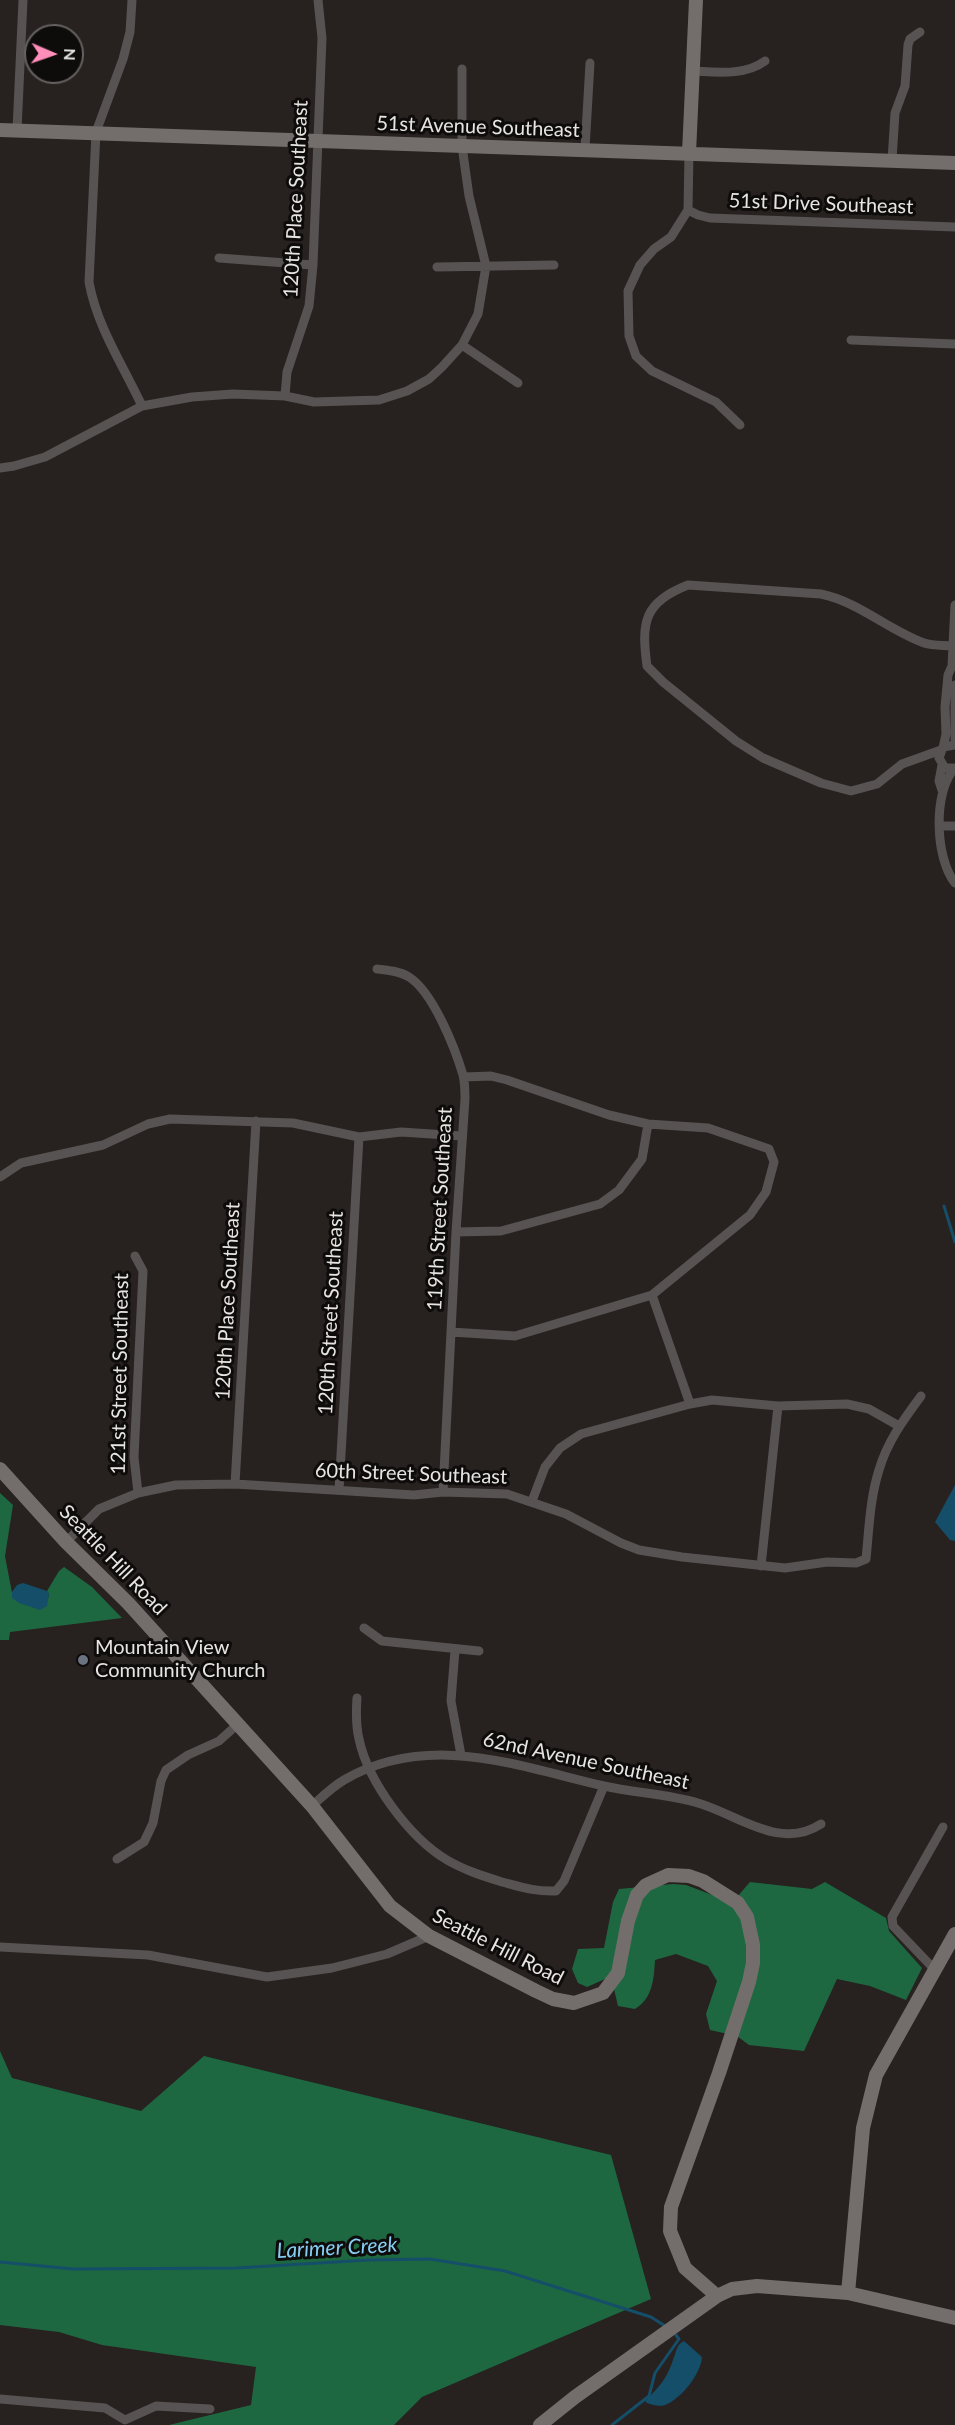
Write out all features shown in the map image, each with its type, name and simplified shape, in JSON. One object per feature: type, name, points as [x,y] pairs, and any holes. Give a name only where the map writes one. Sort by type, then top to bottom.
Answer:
[{"type":"main road","points":[[689,153],[696,0]]},
{"type":"main road","name":"51st Avenue Southeast","points":[[0,130],[955,163]]},
{"type":"main road","name":"Seattle Hill Road","points":[[0,1469],[66,1542],[128,1603],[312,1806],[390,1906],[429,1936],[553,1999],[574,2003],[584,2002],[603,1993],[618,1973],[632,1906],[637,1895],[657,1878],[676,1875],[703,1881],[738,1903],[750,1926],[753,1963],[719,2073],[680,2178],[671,2207],[670,2223],[676,2250],[685,2268],[717,2296]]},
{"type":"main road","points":[[848,2293],[863,2128],[876,2075],[955,1934]]},
{"type":"main road","points":[[540,2425],[575,2397],[717,2296],[732,2289],[757,2286],[848,2293],[955,2318]]},
{"type":"street","points":[[17,130],[23,0]]},
{"type":"street","points":[[132,0],[130,32],[123,59],[96,132],[89,282],[93,302],[102,326],[142,406]]},
{"type":"street","name":"120th Place Southeast","points":[[285,396],[287,372],[309,306],[313,265],[322,38],[318,0]]},
{"type":"street","points":[[892,160],[894,119],[906,80],[908,45],[910,39],[920,32]]},
{"type":"street","points":[[693,71],[730,72],[757,66],[765,61]]},
{"type":"street","points":[[585,149],[590,63]]},
{"type":"street","points":[[0,468],[45,457],[142,406],[202,396],[233,394],[285,396],[314,402],[379,400],[407,391],[429,379],[462,345],[478,314],[486,266],[468,196],[462,146],[462,69]]},
{"type":"street","points":[[689,153],[688,210],[671,237],[654,249],[640,265],[628,291],[629,336],[636,356],[652,371],[716,402],[740,425]]},
{"type":"street","name":"51st Drive Southeast","points":[[688,210],[710,218],[955,226]]},
{"type":"street","points":[[219,258],[313,265]]},
{"type":"street","points":[[437,267],[554,265]]},
{"type":"street","points":[[852,340],[955,344]]},
{"type":"street","points":[[462,345],[518,383]]},
{"type":"street","points":[[953,646],[927,644],[838,597],[688,585],[669,592],[654,604],[646,622],[644,643],[647,666],[699,712],[763,758],[821,783],[851,791],[877,784],[902,764],[920,759],[947,745],[955,746]]},
{"type":"street","points":[[955,605],[953,670],[948,675],[946,734],[939,758],[942,765],[939,781],[942,790],[940,850],[955,883]]},
{"type":"street","points":[[955,685],[955,739]]},
{"type":"street","points":[[920,759],[949,769],[955,768]]},
{"type":"street","points":[[942,790],[955,768]]},
{"type":"street","points":[[941,826],[955,826]]},
{"type":"street","name":"119th Street Southeast","points":[[377,969],[392,970],[409,977],[425,993],[445,1030],[464,1077],[465,1099],[443,1492]]},
{"type":"street","points":[[451,1332],[515,1336],[652,1295],[750,1215],[766,1192],[774,1162],[769,1149],[708,1128],[648,1124],[609,1115],[507,1080],[491,1076],[464,1077]]},
{"type":"street","points":[[0,1177],[21,1163],[103,1145],[148,1124],[170,1119],[293,1123],[359,1137],[401,1132],[462,1136]]},
{"type":"street","name":"120th Place Southeast","points":[[235,1484],[256,1120]]},
{"type":"street","points":[[456,1232],[501,1231],[600,1204],[619,1190],[642,1159],[648,1124]]},
{"type":"street","name":"120th Street Southeast","points":[[339,1490],[359,1137]]},
{"type":"street","name":"121st Street Southeast","points":[[135,1256],[143,1271],[134,1456],[138,1493]]},
{"type":"street","points":[[652,1295],[690,1404]]},
{"type":"street","points":[[532,1501],[544,1467],[560,1449],[581,1434],[690,1404],[712,1400],[778,1406],[848,1404],[869,1409],[899,1426],[921,1396]]},
{"type":"street","points":[[761,1566],[778,1406]]},
{"type":"street","name":"60th Street Southeast","points":[[66,1542],[99,1509],[138,1493],[176,1485],[235,1484],[414,1496],[443,1492],[507,1494],[566,1514],[639,1550],[785,1568],[826,1562],[856,1563],[867,1558],[873,1494],[877,1477],[899,1426]]},
{"type":"street","points":[[364,1628],[382,1641],[479,1651]]},
{"type":"street","points":[[454,1650],[451,1701],[461,1755]]},
{"type":"street","points":[[357,1698],[356,1718],[359,1742],[378,1785],[420,1839],[446,1859],[481,1875],[538,1892],[556,1891],[564,1881],[604,1786]]},
{"type":"street","points":[[117,1859],[144,1842],[153,1823],[161,1781],[166,1770],[188,1755],[219,1741],[238,1724]]},
{"type":"street","name":"62nd Avenue Southeast","points":[[312,1806],[342,1781],[370,1767],[407,1758],[461,1755],[540,1768],[604,1786],[698,1803],[777,1834],[808,1833],[821,1824]]},
{"type":"street","points":[[935,1970],[892,1926],[892,1917],[943,1827]]},
{"type":"street","points":[[0,1947],[148,1955],[267,1977],[332,1968],[387,1954],[429,1936]]},
{"type":"street","points":[[0,2399],[105,2408],[125,2420],[156,2406],[210,2409]]},
{"type":"green space","points":[[0,1493],[13,1505],[5,1556],[13,1598],[40,1609],[46,1606],[49,1594],[47,1591],[64,1567],[92,1587],[122,1618],[10,1632],[9,1640],[0,1640]]},
{"type":"green space","points":[[750,1882],[812,1889],[825,1882],[886,1918],[889,1931],[922,1968],[906,2000],[870,1986],[837,1979],[804,2051],[749,2045],[737,2036],[710,2030],[706,2014],[717,1981],[708,1966],[676,1954],[655,1960],[649,1993],[635,2009],[618,2006],[614,1989],[605,1979],[587,1987],[578,1983],[572,1969],[578,1949],[604,1948],[613,1902],[619,1889],[673,1884],[686,1885],[715,1896],[737,1897]]},
{"type":"green space","points":[[0,2051],[12,2078],[141,2111],[204,2056],[611,2155],[651,2299],[422,2397],[394,2425],[169,2425],[251,2405],[256,2367],[102,2345],[59,2332],[0,2325]]},
{"type":"water","points":[[955,1485],[955,1541],[950,1540],[935,1522]]},
{"type":"water","points":[[23,1583],[47,1591],[49,1594],[47,1606],[40,1610],[19,1603],[12,1598],[12,1592],[17,1585]]},
{"type":"water","points":[[684,2341],[702,2357],[694,2378],[671,2402],[660,2406],[647,2403],[645,2401],[662,2382],[669,2371],[678,2346]]},
{"type":"waterway","points":[[944,1206],[955,1242]]},
{"type":"waterway","name":"Larimer Creek","points":[[0,2262],[73,2269],[236,2268],[369,2260],[430,2259],[505,2271],[651,2317],[665,2326]]},
{"type":"waterway","name":"Larimer Creek","points":[[612,2425],[649,2396],[655,2373],[679,2339],[676,2335]]},
{"type":"place","name":"Mountain View Community Church","points":[[83,1660]]}]
